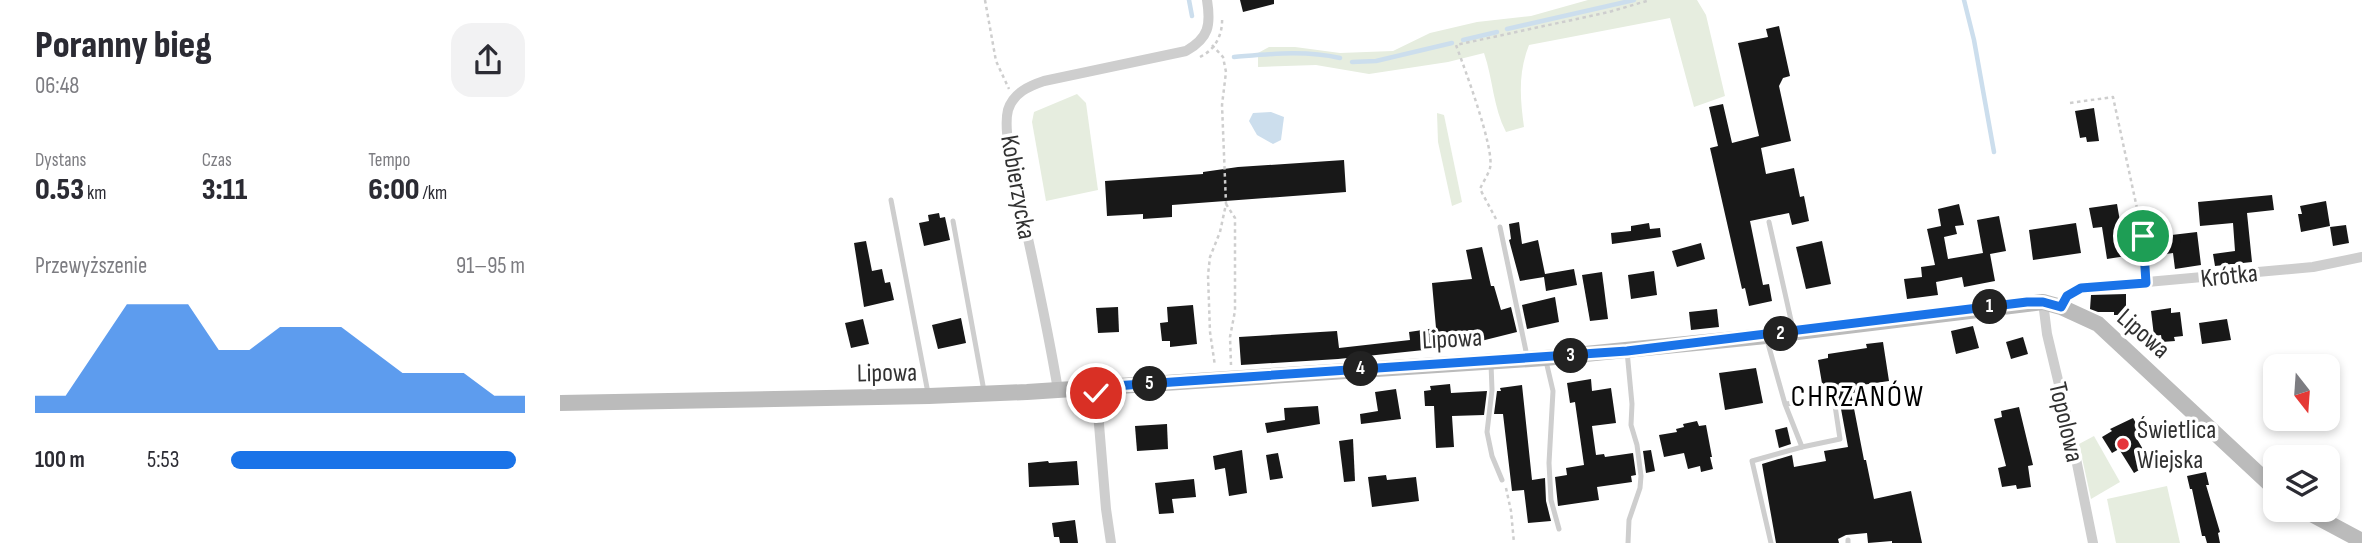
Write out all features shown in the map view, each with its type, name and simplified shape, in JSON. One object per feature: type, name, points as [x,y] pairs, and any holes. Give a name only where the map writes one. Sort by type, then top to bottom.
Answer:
[{"type":"street","points":[[1202,41],[1208,27],[1207,0]]},
{"type":"street","name":"Kobierzycka","points":[[1058,390],[1006,126],[1008,109],[1016,96],[1027,87],[1044,81],[1186,51],[1202,41]]},
{"type":"street","name":"Krótka","points":[[2061,307],[2067,296],[2081,288],[2330,265],[2362,257]]},
{"type":"street","name":"Lipowa","points":[[560,403],[984,394],[1545,358],[1766,336],[2043,302],[2098,324],[2263,478]]},
{"type":"street","name":"Topolowa","points":[[2043,302],[2047,334],[2093,543]]},
{"type":"street","points":[[1096,388],[1111,543]]},
{"type":"street","points":[[2326,522],[2362,541]]},
{"type":"lane","points":[[891,200],[929,396]]},
{"type":"lane","points":[[953,220],[984,394]]},
{"type":"lane","points":[[1769,222],[1793,332]]},
{"type":"lane","points":[[1500,227],[1527,359]]},
{"type":"lane","points":[[1766,336],[1785,404],[1802,447]]},
{"type":"lane","points":[[1627,351],[1632,404],[1631,425],[1641,476],[1640,488],[1629,520],[1628,543]]},
{"type":"lane","points":[[1545,358],[1553,391],[1549,463],[1551,500],[1559,529]]},
{"type":"lane","points":[[1491,361],[1492,390],[1487,432],[1492,456],[1502,480]]},
{"type":"lane","points":[[1771,543],[1752,461],[1840,439],[1834,399],[1785,404]]},
{"type":"path","points":[[985,0],[996,61],[1009,88],[1016,96]]},
{"type":"path","points":[[1500,227],[1480,189],[1490,166],[1488,150],[1475,94],[1456,45],[1608,12],[1650,0]]},
{"type":"path","points":[[1202,41],[1209,43],[1222,55],[1226,67],[1226,88],[1222,105],[1226,204],[1220,232],[1210,257],[1208,275],[1210,332],[1224,379]]},
{"type":"path","points":[[2070,103],[2113,97],[2143,236],[2146,283]]},
{"type":"path","points":[[1224,379],[1235,311],[1235,218],[1226,204]]},
{"type":"path","points":[[1502,480],[1508,492],[1514,543]]},
{"type":"shaded area","points":[[1588,0],[1697,0],[1706,15],[1725,96],[1694,107],[1670,18],[1529,45],[1521,86],[1524,127],[1506,132],[1498,113],[1484,53],[1448,62],[1369,74],[1316,65],[1258,67],[1258,53],[1269,47],[1295,47],[1340,53],[1393,51],[1430,33],[1477,22],[1531,16]]},
{"type":"shaded area","points":[[1077,94],[1086,103],[1098,190],[1046,201],[1032,122],[1034,112]]},
{"type":"shaded area","points":[[1437,113],[1444,115],[1462,202],[1452,206],[1438,142]]},
{"type":"shaded area","points":[[2094,436],[2120,482],[2091,499],[2079,444]]},
{"type":"shaded area","points":[[2167,486],[2180,543],[2116,543],[2107,499]]},
{"type":"water","points":[[1271,112],[1284,117],[1281,140],[1273,144],[1257,135],[1249,121],[1253,113]]},
{"type":"building","points":[[1240,0],[1274,0],[1274,4],[1243,12]]},
{"type":"building","points":[[1779,26],[1790,76],[1783,78],[1779,86],[1791,141],[1761,148],[1766,174],[1794,168],[1800,197],[1804,196],[1809,221],[1792,225],[1789,213],[1750,221],[1763,285],[1769,284],[1772,301],[1749,306],[1745,288],[1742,289],[1710,148],[1718,146],[1709,107],[1723,104],[1732,143],[1759,136],[1738,43],[1768,37],[1766,29]]},
{"type":"building","points":[[2094,108],[2099,141],[2087,142],[2086,137],[2080,138],[2075,111]]},
{"type":"building","points":[[1344,160],[1346,192],[1172,205],[1172,217],[1143,219],[1143,214],[1107,216],[1105,181],[1203,174],[1238,167]]},
{"type":"building","points":[[2272,195],[2274,210],[2247,213],[2252,262],[2215,266],[2213,254],[2235,251],[2233,223],[2200,226],[2198,202]]},
{"type":"building","points":[[2326,201],[2330,226],[2301,232],[2298,214],[2302,214],[2300,206]]},
{"type":"building","points":[[1959,204],[1964,225],[1955,226],[1957,234],[1944,237],[1948,259],[1983,253],[1977,220],[1999,216],[2006,251],[1990,254],[1995,281],[1964,287],[1962,277],[1936,282],[1938,295],[1907,299],[1904,279],[1922,277],[1921,267],[1935,265],[1927,229],[1941,226],[1938,209]]},
{"type":"building","points":[[2117,204],[2126,256],[2107,259],[2102,227],[2093,228],[2089,208]]},
{"type":"building","points":[[939,213],[940,218],[945,217],[950,240],[924,246],[919,223],[929,221],[928,215]]},
{"type":"building","points":[[1519,222],[1522,244],[1538,240],[1545,274],[1574,269],[1577,285],[1546,291],[1544,277],[1520,281],[1509,240],[1509,224]]},
{"type":"building","points":[[1649,223],[1650,229],[1660,228],[1661,237],[1612,244],[1611,233],[1631,231],[1631,226]]},
{"type":"building","points":[[2076,223],[2081,253],[2033,260],[2029,230]]},
{"type":"building","points":[[2346,225],[2349,243],[2333,246],[2330,227]]},
{"type":"building","points":[[2197,232],[2201,265],[2175,269],[2173,253],[2166,254],[2163,236]]},
{"type":"building","points":[[866,241],[872,271],[882,269],[885,283],[890,282],[894,300],[864,307],[854,243]]},
{"type":"building","points":[[1822,241],[1831,284],[1806,289],[1796,247]]},
{"type":"building","points":[[1701,243],[1705,259],[1677,267],[1672,251]]},
{"type":"building","points":[[1482,247],[1491,286],[1494,286],[1501,310],[1511,307],[1517,332],[1469,344],[1424,350],[1241,365],[1239,337],[1337,331],[1339,348],[1410,340],[1409,332],[1436,328],[1432,283],[1472,279],[1466,250]]},
{"type":"building","points":[[1654,271],[1657,295],[1631,299],[1628,275]]},
{"type":"building","points":[[1602,272],[1608,319],[1590,321],[1582,275]]},
{"type":"building","points":[[2126,294],[2126,315],[2090,309],[2091,295]]},
{"type":"building","points":[[1555,297],[1559,322],[1527,329],[1522,305]]},
{"type":"building","points":[[1193,305],[1197,344],[1170,347],[1170,341],[1162,341],[1160,323],[1168,322],[1167,307]]},
{"type":"building","points":[[1118,307],[1119,332],[1098,333],[1096,308]]},
{"type":"building","points":[[2171,308],[2171,313],[2180,312],[2183,336],[2174,337],[2175,341],[2162,342],[2161,335],[2154,336],[2151,311]]},
{"type":"building","points":[[1717,309],[1719,327],[1691,330],[1689,312]]},
{"type":"building","points":[[961,318],[966,343],[938,349],[932,325]]},
{"type":"building","points":[[863,319],[869,344],[851,348],[845,323]]},
{"type":"building","points":[[2227,319],[2231,340],[2202,344],[2199,323]]},
{"type":"building","points":[[1973,326],[1979,348],[1956,354],[1951,331]]},
{"type":"building","points":[[2023,337],[2028,354],[2011,359],[2006,342]]},
{"type":"building","points":[[1883,342],[1889,381],[1855,386],[1856,393],[1851,393],[1864,460],[1874,499],[1911,491],[1922,543],[1868,543],[1867,533],[1846,535],[1838,539],[1839,543],[1776,543],[1762,464],[1792,455],[1794,467],[1826,461],[1824,451],[1848,447],[1839,398],[1835,394],[1824,395],[1818,360],[1828,358],[1828,354],[1867,348],[1866,344]]},
{"type":"building","points":[[1756,368],[1763,403],[1725,410],[1719,373]]},
{"type":"building","points":[[1591,379],[1592,391],[1611,388],[1616,423],[1592,426],[1596,455],[1604,454],[1605,457],[1633,453],[1636,475],[1631,476],[1632,482],[1597,487],[1599,500],[1558,506],[1555,477],[1567,475],[1566,468],[1584,465],[1575,402],[1570,403],[1567,383]]},
{"type":"building","points":[[1450,384],[1451,393],[1487,391],[1484,415],[1452,416],[1454,447],[1436,448],[1434,406],[1425,406],[1424,391],[1431,390],[1430,386]]},
{"type":"building","points":[[1522,385],[1532,480],[1545,478],[1546,501],[1551,521],[1528,523],[1524,490],[1512,491],[1503,414],[1494,414],[1497,391],[1501,391],[1500,388]]},
{"type":"building","points":[[1396,389],[1401,419],[1361,424],[1360,414],[1378,411],[1375,392]]},
{"type":"building","points":[[1318,406],[1320,424],[1267,433],[1265,423],[1285,420],[1284,408]]},
{"type":"building","points":[[2019,407],[2033,465],[2028,466],[2031,487],[2017,489],[2016,485],[2002,487],[1998,468],[2006,466],[1994,419],[2002,417],[2001,411]]},
{"type":"building","name":"Świetlica Wiejska","points":[[2133,418],[2143,435],[2137,439],[2151,463],[2134,473],[2119,449],[2112,453],[2102,437],[2112,431],[2110,429]]},
{"type":"building","points":[[1697,421],[1699,426],[1706,425],[1713,469],[1701,472],[1700,466],[1688,469],[1684,453],[1664,457],[1659,435],[1677,432],[1676,429],[1684,427],[1683,424]]},
{"type":"building","points":[[1167,424],[1168,449],[1137,451],[1135,426]]},
{"type":"building","points":[[1787,427],[1791,444],[1779,448],[1775,430]]},
{"type":"building","points":[[1353,439],[1355,481],[1344,482],[1339,441]]},
{"type":"building","points":[[1242,450],[1247,493],[1229,496],[1225,468],[1215,470],[1213,456]]},
{"type":"building","points":[[1651,450],[1655,471],[1646,473],[1643,451]]},
{"type":"building","points":[[1278,453],[1283,478],[1270,480],[1266,455]]},
{"type":"building","points":[[1077,461],[1079,485],[1029,487],[1028,463]]},
{"type":"building","points":[[2206,472],[2209,485],[2206,485],[2220,532],[2220,543],[2207,543],[2205,536],[2202,536],[2187,476]]},
{"type":"building","points":[[1386,475],[1387,480],[1416,477],[1419,501],[1372,507],[1368,477]]},
{"type":"building","points":[[1194,479],[1196,497],[1172,499],[1174,513],[1159,514],[1155,483]]},
{"type":"building","points":[[1075,520],[1078,543],[1060,543],[1059,537],[1054,537],[1052,523]]},
{"type":"waterway","points":[[1189,0],[1192,16]]},
{"type":"waterway","points":[[1507,29],[1634,0]]},
{"type":"waterway","points":[[1964,0],[1994,152]]},
{"type":"waterway","points":[[1463,40],[1497,32]]},
{"type":"waterway","points":[[1352,62],[1376,61],[1452,43]]},
{"type":"waterway","points":[[1234,57],[1300,53],[1340,58]]},
{"type":"place","name":"Świetlica Wiejska","points":[[2123,444]]},
{"type":"district","name":"CHRZANÓW","points":[[1858,396]]},
{"type":"route","points":[[1096,393],[1096,388],[1114,386],[1627,351],[2027,302],[2051,303],[2061,307],[2067,296],[2081,288],[2146,283],[2143,236]]}]
